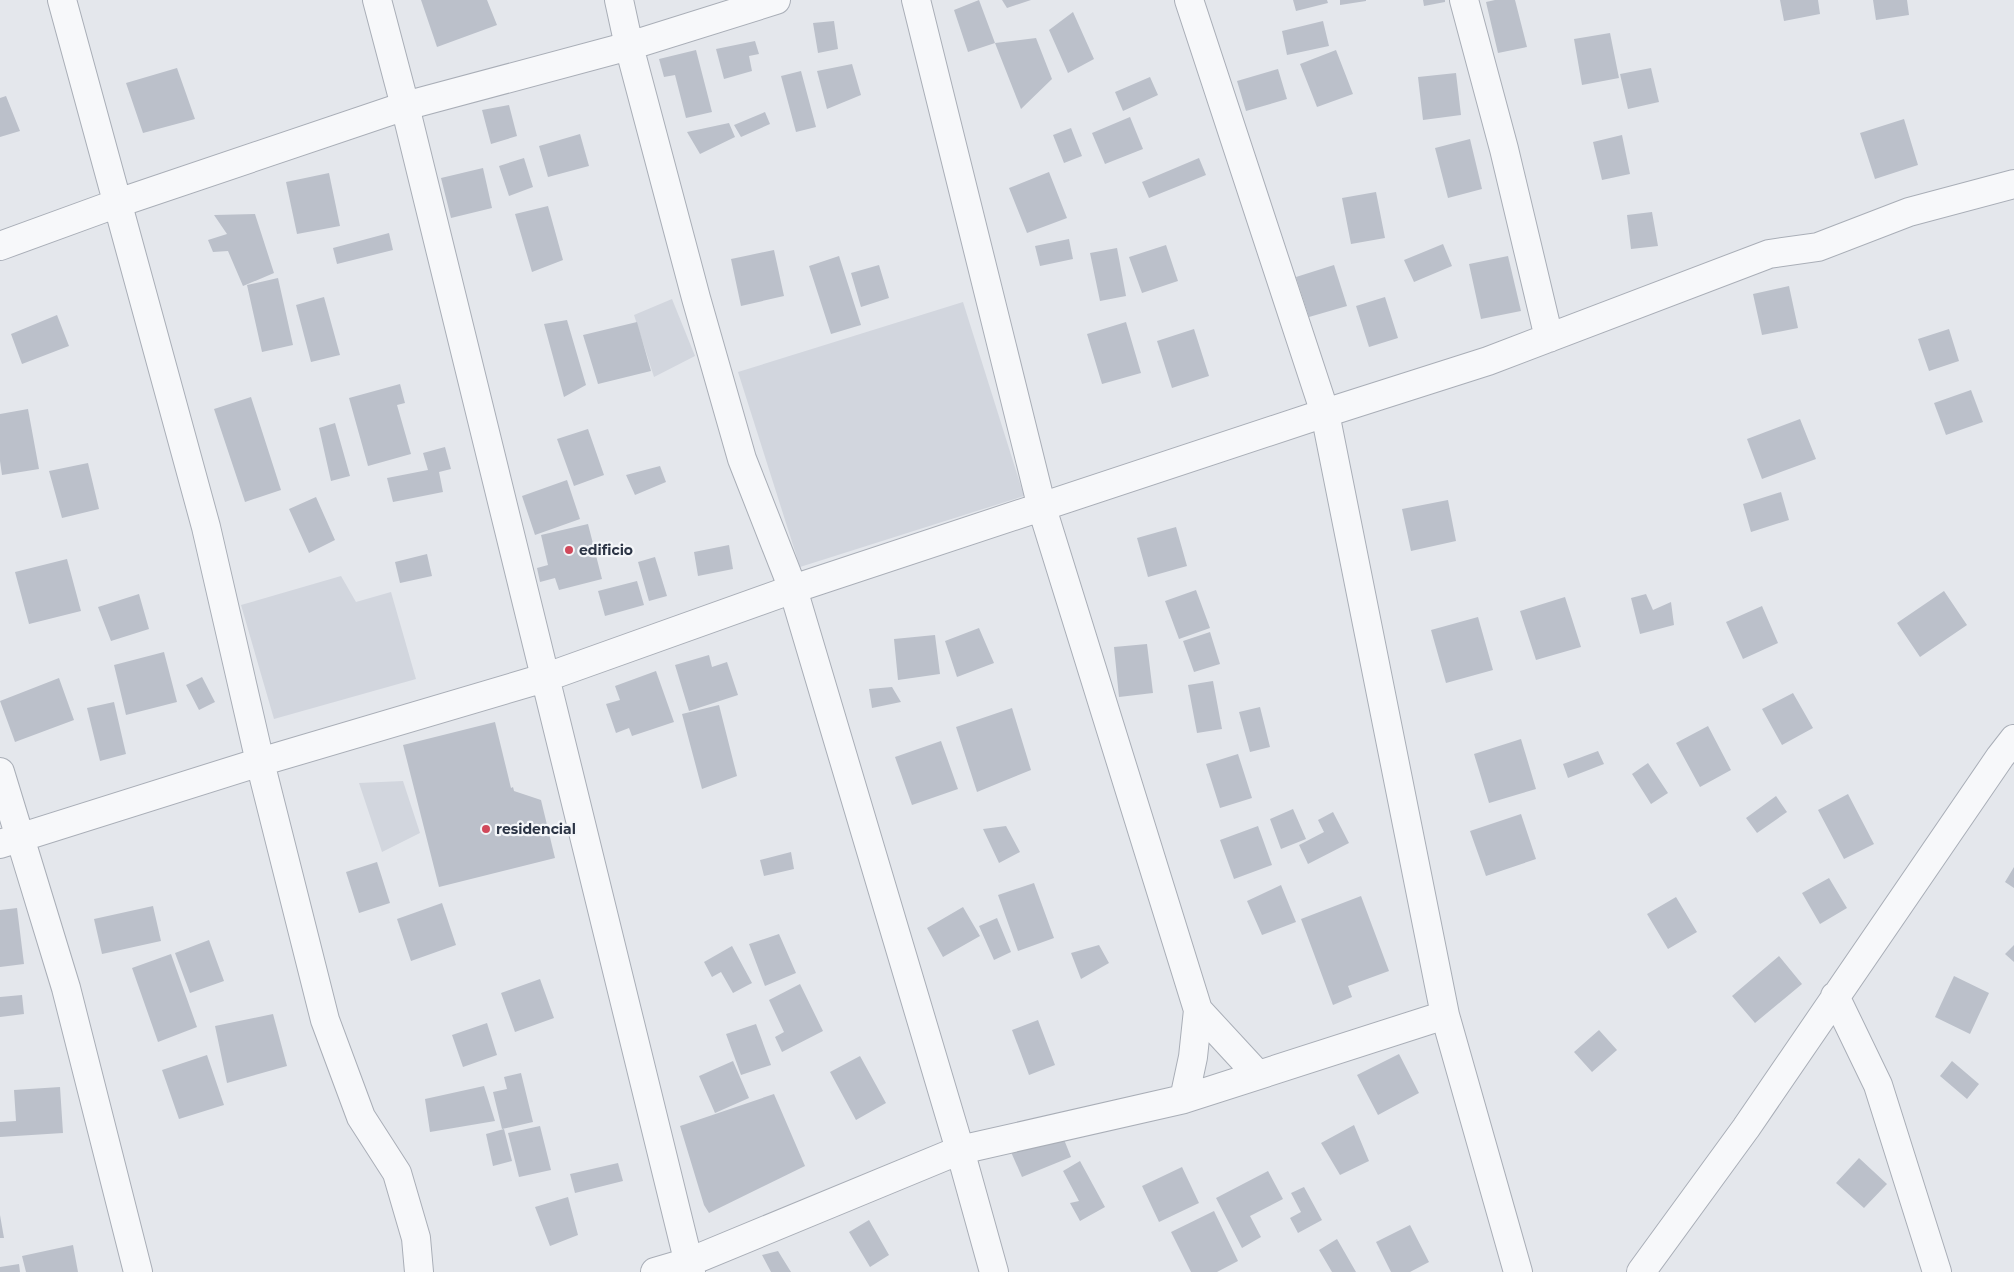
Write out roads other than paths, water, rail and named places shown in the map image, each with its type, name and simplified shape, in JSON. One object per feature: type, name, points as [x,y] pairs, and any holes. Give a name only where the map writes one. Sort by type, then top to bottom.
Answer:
[{"type":"street","points":[[62,0],[206,527],[260,762],[325,1020],[361,1117],[396,1174],[416,1238],[419,1272]]},
{"type":"street","points":[[377,0],[405,106],[690,1267]]},
{"type":"street","points":[[619,0],[629,46],[696,298],[742,459],[793,589],[960,1150],[994,1272]]},
{"type":"street","points":[[0,246],[118,203],[405,106],[629,46],[776,0]]},
{"type":"street","points":[[916,0],[1042,508],[1198,1010],[1194,1057],[1184,1099]]},
{"type":"street","points":[[1190,0],[1325,413],[1445,1015],[1518,1272]]},
{"type":"street","points":[[1464,0],[1504,149],[1549,338]]},
{"type":"street","points":[[10,840],[260,762],[544,678],[793,589],[1488,361],[1769,254],[1818,247],[1909,212],[2014,184]]},
{"type":"street","points":[[1641,1272],[1746,1128],[1835,996],[2014,739]]},
{"type":"street","points":[[0,772],[10,840],[66,988],[138,1272]]},
{"type":"street","points":[[1835,996],[1878,1085],[1937,1272]]},
{"type":"street","points":[[1198,1010],[1258,1075]]},
{"type":"street","points":[[655,1272],[690,1267],[960,1150],[1184,1099],[1445,1015]]},
{"type":"place","name":"edificio","points":[[569,550]]},
{"type":"place","name":"residencial","points":[[486,829]]}]
